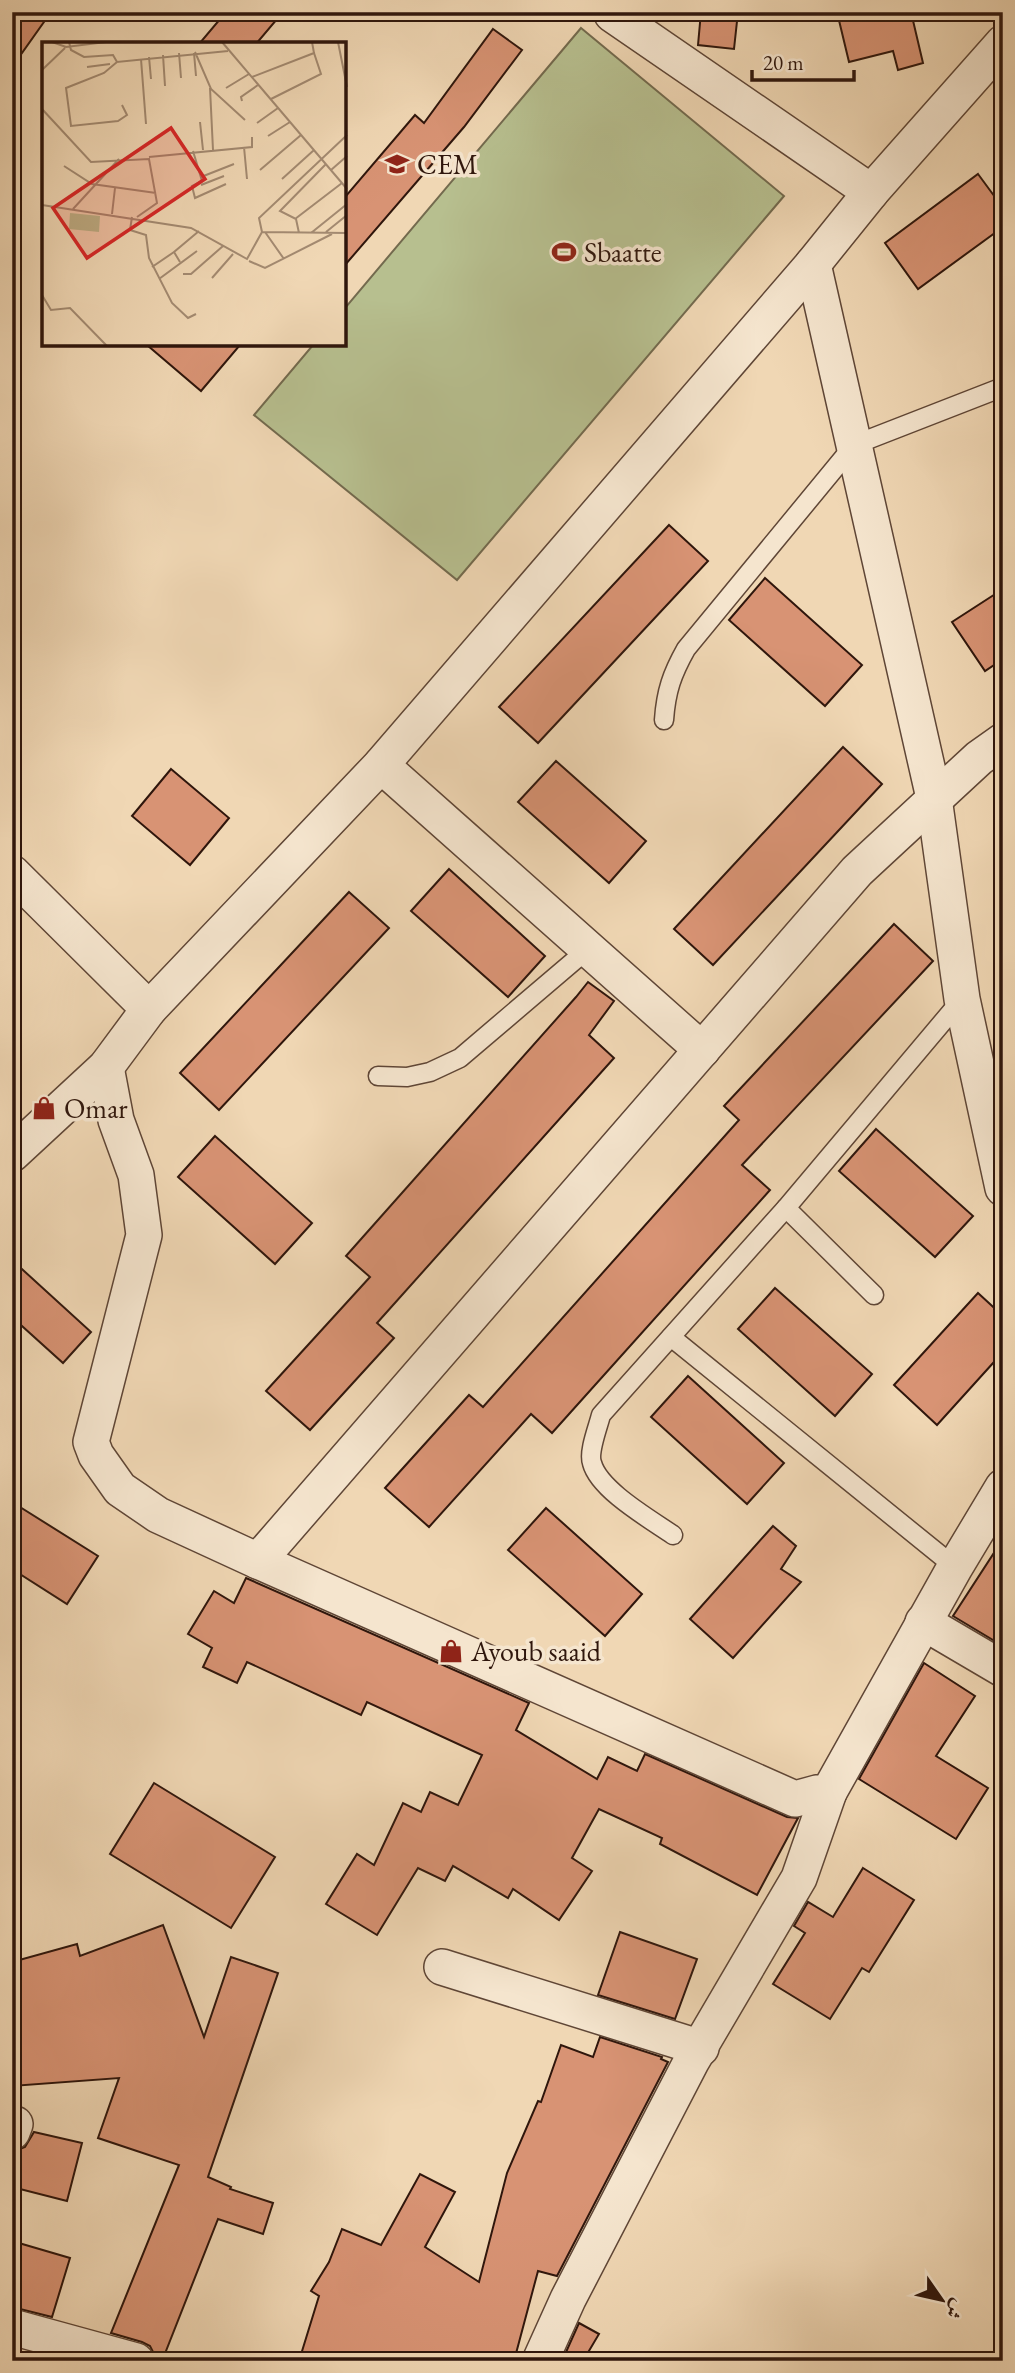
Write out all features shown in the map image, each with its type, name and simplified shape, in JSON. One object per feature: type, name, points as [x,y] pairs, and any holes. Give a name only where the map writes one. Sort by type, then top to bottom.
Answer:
[{"type":"street","points":[[612,14],[872,192]]},
{"type":"street","points":[[12,1154],[106,1067],[149,1009],[381,765],[1003,43]]},
{"type":"street","points":[[813,264],[934,798],[962,999],[1003,1188]]},
{"type":"street","points":[[258,1561],[857,871],[934,798],[979,758],[1003,741]]},
{"type":"street","points":[[381,765],[702,1051]]},
{"type":"street","points":[[12,873],[149,1009]]},
{"type":"street","points":[[106,1067],[116,1120],[136,1175],[144,1235],[91,1442],[96,1455],[120,1489],[159,1515],[258,1561],[795,1799],[829,1792]]},
{"type":"street","points":[[540,2361],[568,2299],[691,2062],[799,1878],[829,1792],[923,1622],[1002,1490]]},
{"type":"street","points":[[923,1622],[1003,1670]]},
{"type":"street","points":[[442,1966],[701,2048]]},
{"type":"street","points":[[12,2123],[15,2124],[12,2132]]},
{"type":"street","points":[[12,2327],[59,2351],[136,2361]]},
{"type":"lane","points":[[664,720],[666,697],[673,673],[687,649],[855,445],[1003,387]]},
{"type":"lane","points":[[378,1076],[407,1077],[430,1072],[460,1058],[588,949]]},
{"type":"lane","points":[[673,1535],[607,1488],[591,1462],[601,1415],[786,1208],[962,999]]},
{"type":"lane","points":[[786,1208],[874,1295]]},
{"type":"lane","points":[[671,1337],[955,1567]]},
{"type":"green space","name":"Sbaatte","points":[[581,28],[784,196],[457,580],[254,415],[312,346],[346,346],[346,307]]},
{"type":"building","points":[[12,12],[51,12],[12,67]]},
{"type":"building","points":[[226,12],[283,12],[258,42],[201,42]]},
{"type":"building","points":[[701,12],[738,12],[734,49],[698,45]]},
{"type":"building","points":[[837,12],[911,12],[923,63],[898,70],[893,51],[849,62]]},
{"type":"building","points":[[493,29],[522,50],[464,127],[346,264],[346,196],[415,115],[424,123]]},
{"type":"building","points":[[978,174],[1003,208],[1003,227],[918,289],[885,243]]},
{"type":"building","points":[[148,346],[239,346],[201,391]]},
{"type":"building","points":[[669,525],[708,561],[538,743],[499,707]]},
{"type":"building","points":[[765,578],[862,665],[825,706],[729,620]]},
{"type":"building","points":[[1003,589],[1003,659],[985,671],[952,622]]},
{"type":"building","points":[[843,747],[882,784],[713,965],[674,929]]},
{"type":"building","points":[[556,761],[646,841],[609,883],[518,802]]},
{"type":"building","points":[[171,769],[229,818],[190,865],[132,816]]},
{"type":"building","points":[[449,869],[545,956],[508,997],[411,911]]},
{"type":"building","points":[[349,892],[389,928],[219,1110],[180,1073]]},
{"type":"building","points":[[894,924],[933,961],[742,1165],[770,1190],[552,1433],[531,1414],[429,1527],[385,1488],[469,1395],[483,1407],[739,1120],[724,1106]]},
{"type":"building","points":[[588,982],[614,1001],[589,1035],[614,1058],[377,1323],[394,1338],[310,1430],[266,1391],[370,1277],[346,1256]]},
{"type":"building","points":[[876,1129],[973,1216],[935,1257],[839,1171]]},
{"type":"building","points":[[215,1136],[312,1223],[275,1264],[178,1177]]},
{"type":"building","points":[[12,1260],[91,1332],[63,1363],[12,1317]]},
{"type":"building","points":[[775,1288],[872,1374],[835,1416],[738,1329]]},
{"type":"building","points":[[978,1293],[1003,1316],[1003,1352],[937,1425],[894,1385]]},
{"type":"building","points":[[688,1376],[784,1463],[747,1504],[651,1417]]},
{"type":"building","points":[[12,1502],[98,1556],[67,1604],[12,1569]]},
{"type":"building","points":[[546,1508],[642,1594],[605,1636],[508,1550]]},
{"type":"building","points":[[773,1526],[796,1546],[781,1569],[801,1582],[733,1658],[690,1619]]},
{"type":"building","points":[[1003,1539],[1003,1646],[953,1616]]},
{"type":"building","points":[[246,1578],[529,1703],[516,1730],[597,1779],[608,1757],[637,1771],[645,1754],[787,1817],[798,1818],[757,1895],[660,1844],[662,1838],[599,1809],[572,1858],[592,1871],[559,1920],[513,1889],[508,1898],[453,1866],[445,1881],[418,1868],[377,1935],[326,1904],[357,1854],[374,1865],[403,1803],[421,1812],[430,1792],[458,1805],[482,1755],[367,1702],[361,1715],[247,1662],[237,1683],[203,1667],[212,1648],[188,1634],[214,1591],[234,1603]]},
{"type":"building","points":[[924,1663],[975,1696],[936,1756],[988,1788],[956,1839],[859,1779]]},
{"type":"building","points":[[154,1783],[275,1857],[231,1928],[110,1854]]},
{"type":"building","points":[[863,1868],[914,1900],[869,1972],[862,1968],[830,2019],[773,1984],[805,1933],[794,1926],[808,1902],[833,1917]]},
{"type":"building","points":[[163,1925],[204,2037],[231,1957],[278,1973],[208,2177],[231,2187],[230,2189],[273,2203],[263,2234],[218,2219],[164,2356],[153,2352],[150,2346],[142,2342],[111,2333],[179,2165],[98,2138],[119,2078],[12,2086],[12,1962],[77,1944],[80,1956]]},
{"type":"building","points":[[620,1932],[697,1959],[675,2019],[598,1995]]},
{"type":"building","points":[[600,2037],[662,2057],[661,2059],[668,2062],[557,2276],[538,2271],[514,2361],[299,2361],[319,2296],[311,2291],[329,2262],[342,2229],[381,2245],[420,2174],[455,2192],[425,2247],[479,2282],[507,2173],[538,2101],[541,2102],[561,2045],[593,2057]]},
{"type":"building","points":[[34,2132],[82,2143],[67,2201],[12,2187],[12,2152],[25,2147]]},
{"type":"building","points":[[12,2241],[70,2258],[52,2317],[12,2307]]},
{"type":"building","points":[[579,2323],[599,2334],[583,2361],[562,2361]]},
{"type":"place","name":"CEM","points":[[397,164]]},
{"type":"place","name":"Sbaatte","points":[[564,252]]},
{"type":"place","name":"Omar","points":[[44,1108]]},
{"type":"place","name":"Ayoub saaid","points":[[451,1651]]}]
